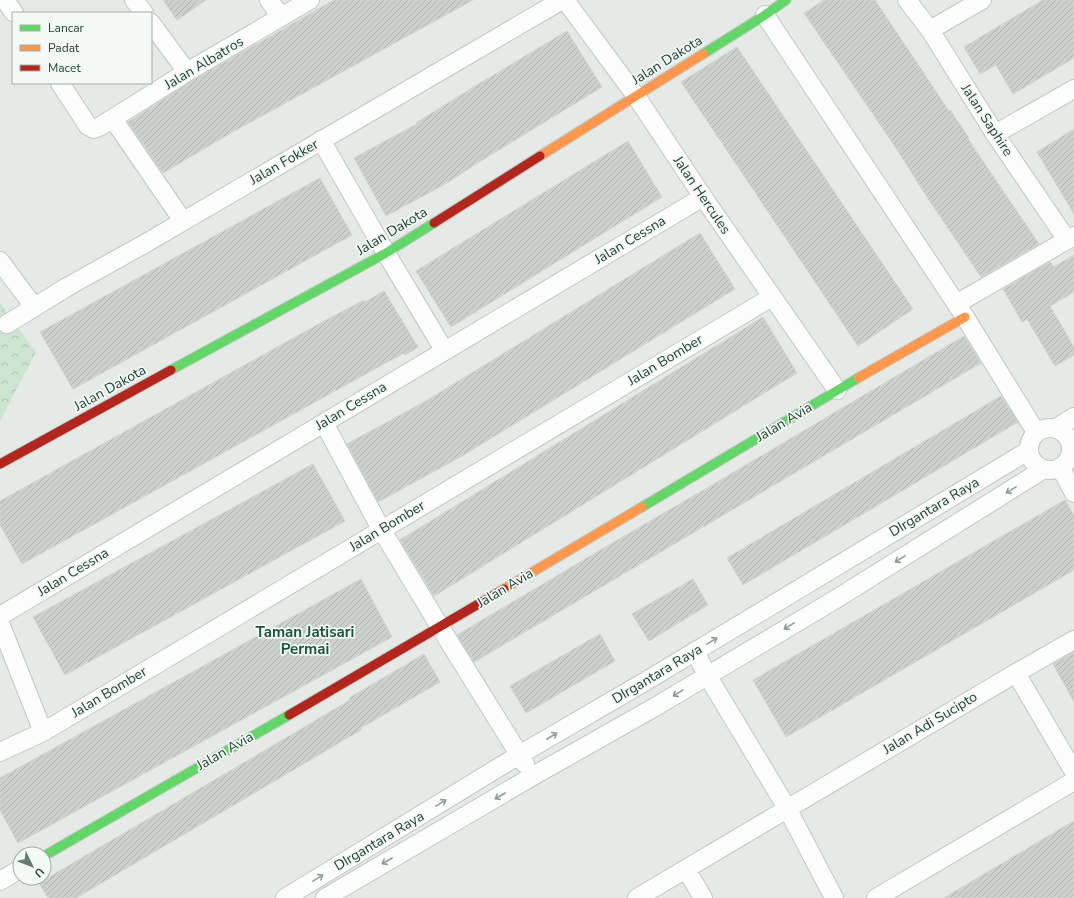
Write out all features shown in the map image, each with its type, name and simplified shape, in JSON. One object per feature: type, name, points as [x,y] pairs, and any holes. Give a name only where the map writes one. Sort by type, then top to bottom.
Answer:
[{"type":"street","points":[[5,0],[13,12]]},
{"type":"street","points":[[134,0],[143,12]]},
{"type":"street","points":[[269,0],[281,17]]},
{"type":"street","name":"Jalan Albatros","points":[[106,123],[187,72],[310,0]]},
{"type":"street","name":"Jalan Fokker","points":[[6,324],[67,287],[562,0]]},
{"type":"street","name":"Jalan Hercules","points":[[565,0],[636,96],[703,197],[837,390]]},
{"type":"street","name":"Jalan Dakota","points":[[0,464],[386,253],[764,16],[786,0]]},
{"type":"street","name":"Jalan Saphire","points":[[908,0],[930,30],[995,134],[1071,238]]},
{"type":"street","points":[[930,30],[982,0]]},
{"type":"street","points":[[764,16],[961,310],[1036,432]]},
{"type":"street","points":[[152,24],[187,72]]},
{"type":"street","points":[[61,84],[88,126],[94,129],[106,123],[183,221]]},
{"type":"street","points":[[995,134],[1074,89]]},
{"type":"street","points":[[321,140],[444,350]]},
{"type":"street","name":"Jalan Cessna","points":[[0,616],[703,197]]},
{"type":"street","points":[[961,310],[1071,238]]},
{"type":"street","points":[[0,261],[34,307]]},
{"type":"street","name":"Jalan Bomber","points":[[0,752],[43,732],[772,297]]},
{"type":"street","name":"Jalan Avia","points":[[52,851],[440,627],[837,390],[961,310]]},
{"type":"street","points":[[1056,428],[1064,433],[1070,441],[1073,450],[1070,457],[1066,463],[1052,468],[1035,464],[1028,451],[1029,444],[1036,432],[1044,428],[1056,428],[1074,417]]},
{"type":"street","points":[[324,423],[381,529],[533,776]]},
{"type":"street","name":"DIrgantara Raya","points":[[287,898],[519,755],[1028,451]]},
{"type":"street","points":[[1052,468],[1074,493]]},
{"type":"street","name":"DIrgantara Raya","points":[[325,898],[533,776],[655,707],[1052,468]]},
{"type":"street","points":[[822,574],[836,598]]},
{"type":"street","points":[[0,623],[43,732]]},
{"type":"street","name":"Jalan Adi Sucipto","points":[[637,898],[787,808],[1074,640]]},
{"type":"street","points":[[695,651],[707,675],[787,808],[834,898]]},
{"type":"street","points":[[1016,673],[1074,772]]},
{"type":"street","points":[[876,898],[1074,781]]},
{"type":"street","points":[[686,869],[703,898]]},
{"type":"street","points":[[0,881],[12,874]]},
{"type":"green space","points":[[0,303],[36,352],[0,421]]},
{"type":"building","points":[[163,0],[206,0],[177,20]]},
{"type":"building","points":[[334,0],[473,0],[229,134],[163,173],[128,122],[192,81]]},
{"type":"building","points":[[824,0],[875,0],[1039,244],[981,277],[894,145],[804,13]]},
{"type":"building","points":[[1043,0],[1074,0],[1074,58],[1013,94],[996,65],[980,74],[964,47]]},
{"type":"building","points":[[567,31],[602,87],[447,183],[386,216],[354,158],[417,124],[416,123],[477,85]]},
{"type":"building","points":[[737,47],[913,309],[858,346],[681,82]]},
{"type":"building","points":[[1074,129],[1074,214],[1037,152]]},
{"type":"building","points":[[628,141],[662,197],[451,327],[416,271]]},
{"type":"building","points":[[320,178],[352,235],[73,389],[40,332]]},
{"type":"building","points":[[700,233],[735,289],[462,456],[378,502],[347,444],[426,401]]},
{"type":"building","points":[[1074,255],[1074,292],[1050,306],[1074,347],[1074,355],[1055,366],[1027,319],[1022,322],[1003,289],[1050,262],[1054,267]]},
{"type":"building","points":[[384,291],[418,347],[405,355],[404,353],[382,365],[22,564],[0,525],[0,501],[317,325],[364,300],[365,302]]},
{"type":"building","points":[[763,317],[797,373],[434,596],[400,540]]},
{"type":"building","points":[[964,336],[981,363],[474,662],[457,635],[719,481]]},
{"type":"building","points":[[1001,396],[1018,422],[743,585],[727,558]]},
{"type":"building","points":[[313,464],[345,521],[65,675],[33,617]]},
{"type":"building","points":[[1065,500],[1074,515],[1074,570],[786,737],[753,680]]},
{"type":"building","points":[[361,579],[392,637],[18,843],[0,810],[0,778]]},
{"type":"building","points":[[693,579],[708,605],[649,641],[632,614]]},
{"type":"building","points":[[600,634],[615,661],[526,713],[510,686]]},
{"type":"building","points":[[1074,652],[1074,702],[1053,664]]},
{"type":"building","points":[[424,654],[440,682],[76,898],[48,898],[41,886],[52,886],[52,875],[350,700],[349,698]]},
{"type":"building","points":[[1074,821],[1074,898],[944,898],[1060,829]]},
{"type":"traffic: fast","points":[[703,54],[786,0]]},
{"type":"traffic: fast","points":[[171,370],[386,253],[434,223]]},
{"type":"traffic: fast","points":[[642,507],[858,378]]},
{"type":"traffic: fast","points":[[52,851],[289,715]]},
{"type":"traffic: slow","points":[[540,156],[703,54]]},
{"type":"traffic: slow","points":[[858,378],[965,317]]},
{"type":"traffic: slow","points":[[504,589],[642,507]]},
{"type":"traffic: jam","points":[[434,223],[540,156]]},
{"type":"traffic: jam","points":[[0,464],[171,370]]},
{"type":"traffic: jam","points":[[289,715],[504,589]]},
{"type":"district","name":"Taman Jatisari Permai","points":[[305,640]]}]
